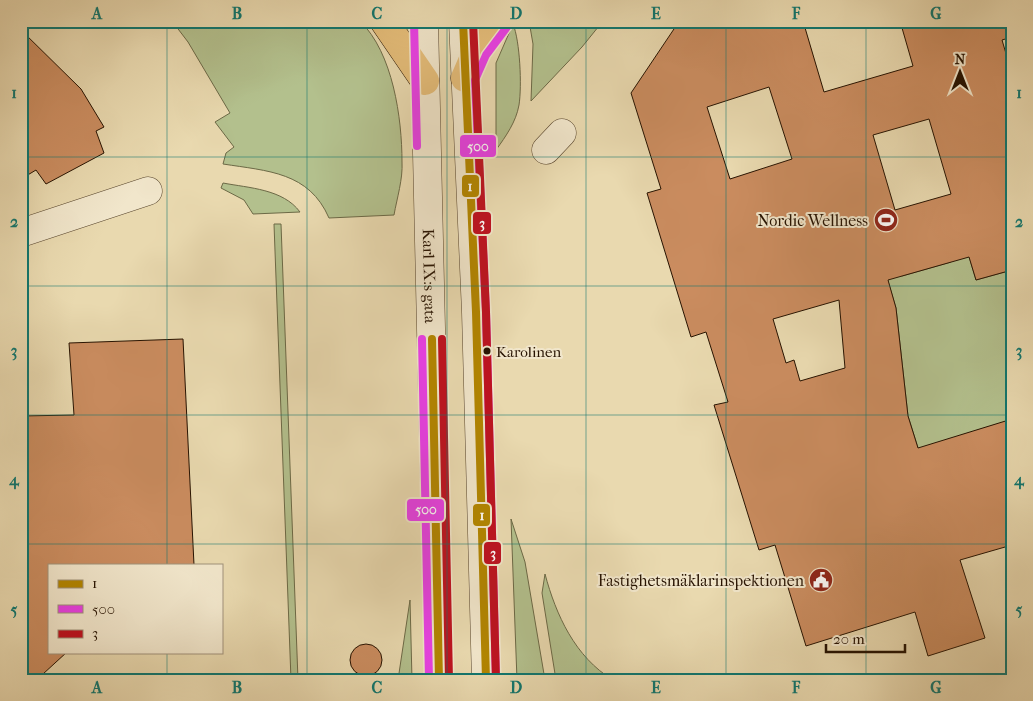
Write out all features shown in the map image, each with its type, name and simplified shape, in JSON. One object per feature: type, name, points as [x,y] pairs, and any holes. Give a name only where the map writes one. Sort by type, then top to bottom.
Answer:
[{"type":"highway","points":[[384,21],[425,81]]},
{"type":"highway","points":[[465,78],[478,50],[499,21]]},
{"type":"street","name":"Karl IX:s gata","points":[[424,21],[439,680]]},
{"type":"street","points":[[463,21],[476,322],[486,680]]},
{"type":"street","points":[[21,233],[148,191]]},
{"type":"green space","points":[[172,21],[360,21],[371,34],[388,68],[397,106],[402,145],[402,168],[394,215],[329,218],[321,203],[299,183],[271,172],[223,164],[226,153],[234,147],[215,122],[230,113],[188,42]]},
{"type":"green space","points":[[529,21],[603,21],[582,47],[531,101],[533,44]]},
{"type":"green space","points":[[513,24],[520,64],[519,105],[513,123],[496,150],[496,63]]},
{"type":"green space","points":[[223,183],[254,188],[275,194],[293,204],[300,212],[253,214],[244,200],[221,188]]},
{"type":"green space","points":[[274,224],[281,224],[298,680],[291,680]]},
{"type":"green space","points":[[965,243],[976,280],[1012,270],[1012,419],[924,467],[908,416],[896,308],[885,271],[902,276],[951,262]]},
{"type":"green space","points":[[511,519],[525,562],[545,680],[517,680]]},
{"type":"green space","points":[[545,574],[555,605],[569,634],[588,660],[613,680],[556,680],[542,593]]},
{"type":"green space","points":[[410,600],[412,680],[398,680]]},
{"type":"building","points":[[687,21],[803,21],[824,92],[913,66],[900,21],[1012,21],[1012,37],[1002,40],[1012,74],[1012,270],[976,280],[969,257],[888,280],[896,308],[908,416],[918,448],[1012,419],[1012,545],[960,560],[985,638],[928,656],[915,612],[806,646],[775,545],[759,550],[714,405],[728,402],[706,332],[691,337],[647,193],[661,189],[631,93],[678,23]],"holes":[[[769,87],[792,159],[730,179],[707,107]],[[929,119],[951,194],[895,210],[873,135]],[[839,300],[845,368],[800,381],[794,360],[786,363],[773,319]]]},
{"type":"building","points":[[21,30],[81,89],[104,127],[96,131],[104,153],[46,184],[36,170],[21,179]]},
{"type":"building","points":[[183,339],[194,564],[48,564],[48,654],[65,654],[43,674],[21,680],[21,416],[74,415],[69,343]]},
{"type":"building","points":[[366,644],[372,645],[377,649],[381,654],[381,666],[377,671],[372,675],[366,676],[360,675],[355,671],[351,666],[350,660],[351,654],[355,649],[360,645]]},
{"type":"transit line","name":"500","points":[[414,21],[417,146]]},
{"type":"transit line","name":"1","points":[[463,21],[476,312],[486,680]]},
{"type":"transit line","name":"3","points":[[473,21],[486,312],[496,680]]},
{"type":"transit line","name":"500","points":[[496,680],[486,312],[475,80],[486,55],[507,27]]},
{"type":"transit line","name":"500","points":[[422,339],[429,680]]},
{"type":"transit line","name":"1","points":[[432,339],[439,680]]},
{"type":"transit line","name":"3","points":[[442,339],[449,680]]},
{"type":"place","name":"Nordic Wellness","points":[[886,220]]},
{"type":"place","name":"Karolinen","points":[[487,351]]},
{"type":"place","name":"Fastighetsmäklarinspektionen","points":[[821,580]]}]
